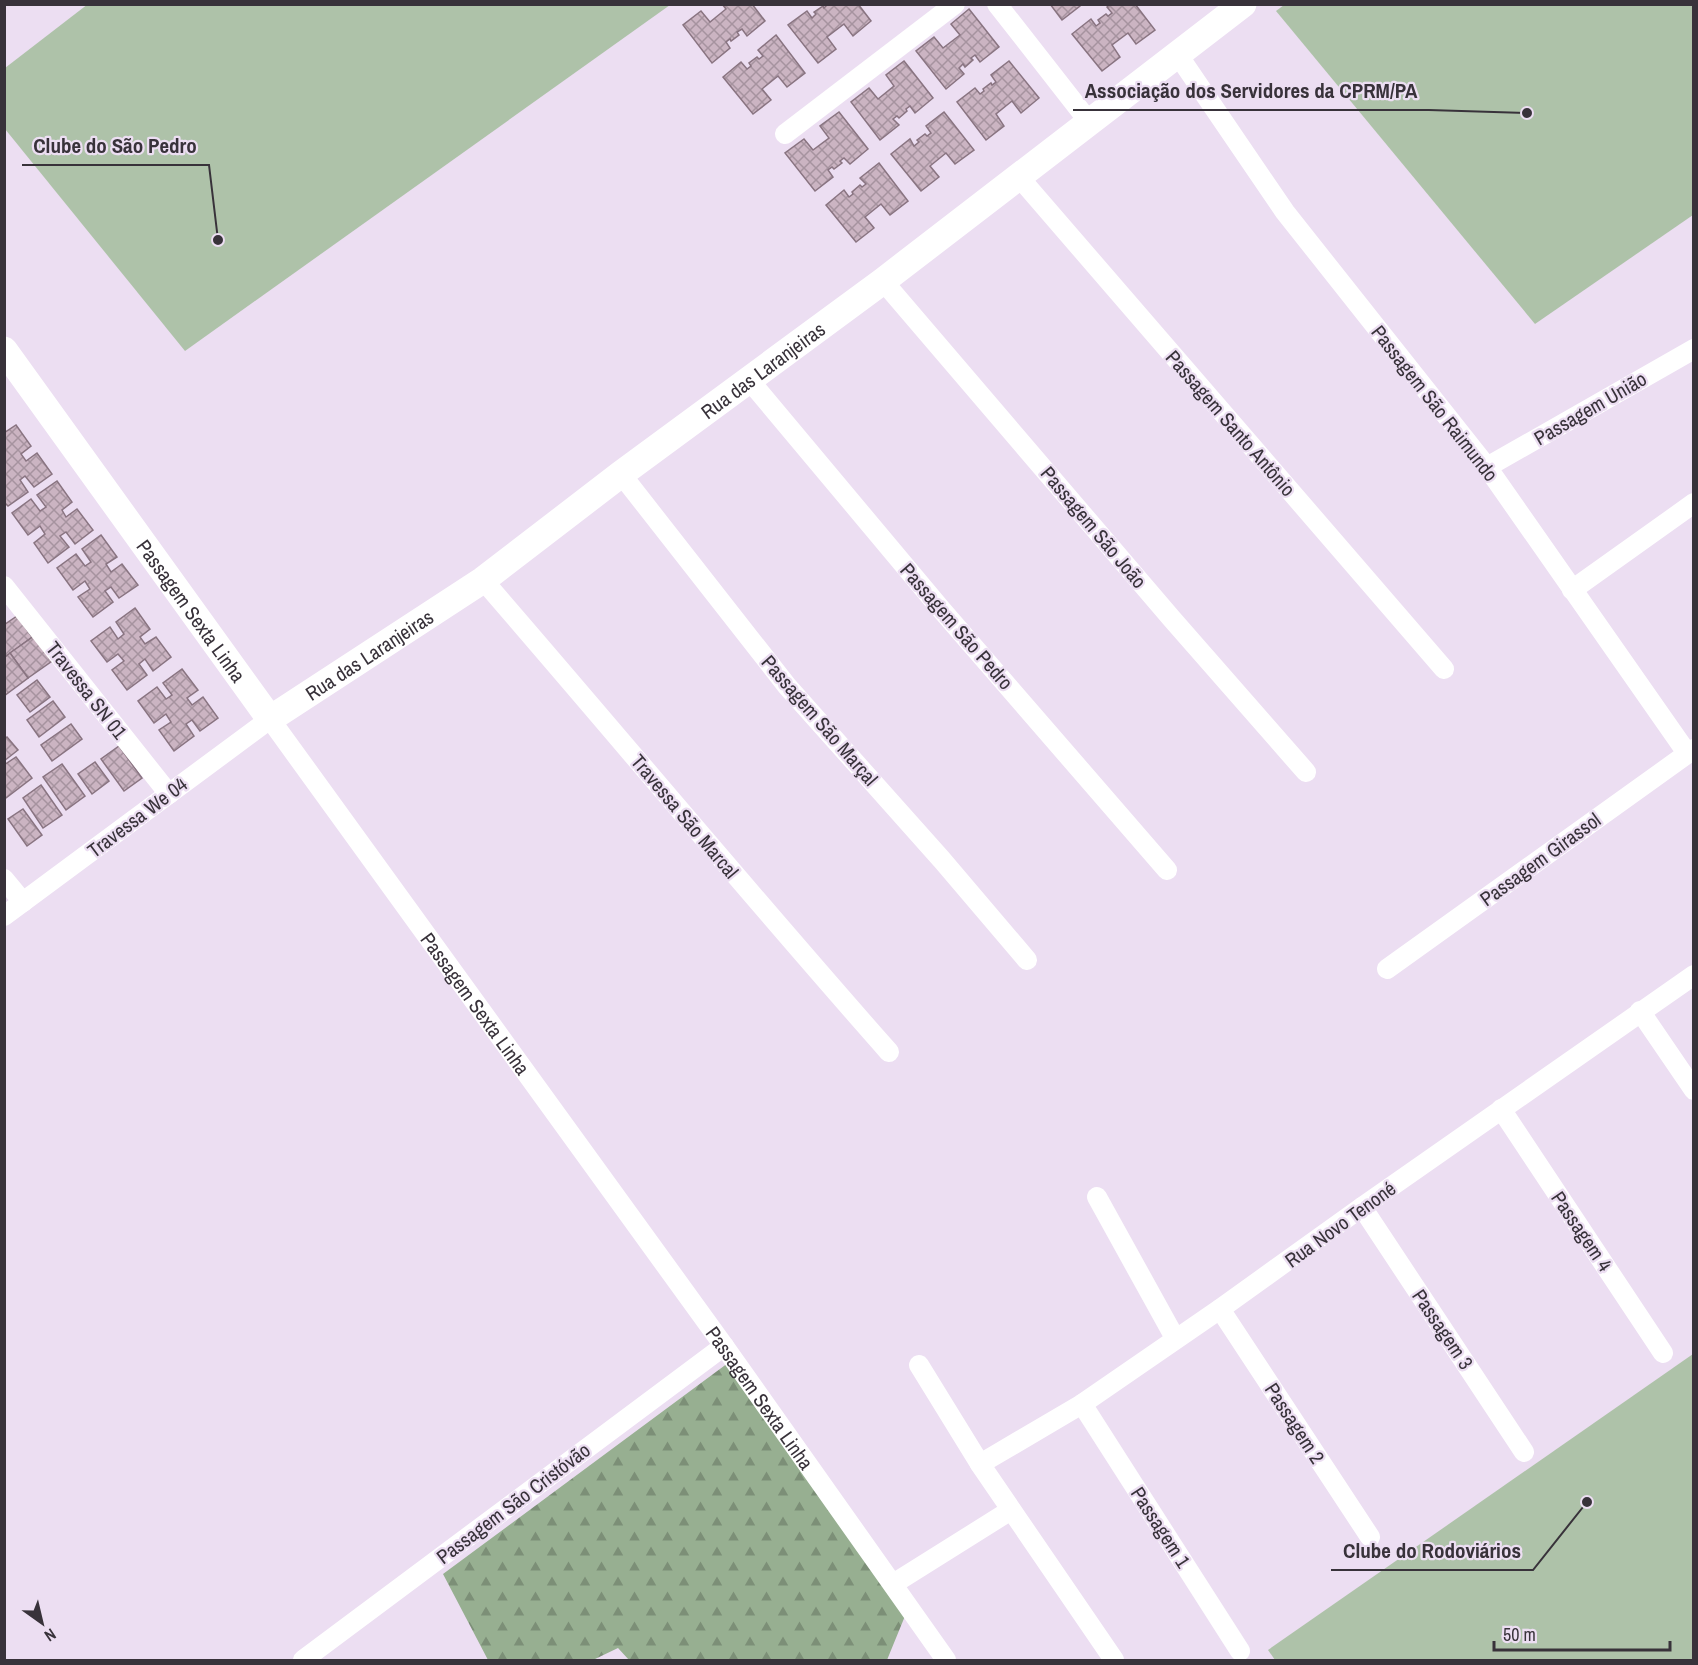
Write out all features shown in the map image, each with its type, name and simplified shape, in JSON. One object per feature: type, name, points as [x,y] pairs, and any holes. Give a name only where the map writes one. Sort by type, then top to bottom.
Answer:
[{"type":"street","points":[[785,134],[955,4]]},
{"type":"street","points":[[997,4],[1090,123]]},
{"type":"street","name":"Rua das Laranjeiras","points":[[270,718],[483,580],[621,474],[883,282],[1179,56],[1243,4]]},
{"type":"street","name":"Passagem São Raimundo","points":[[1179,56],[1285,212],[1487,467],[1572,590],[1690,751]]},
{"type":"street","name":"Passagem Santo Antônio","points":[[1018,177],[1444,669]]},
{"type":"street","name":"Passagem São João","points":[[883,282],[1306,772]]},
{"type":"street","name":"Passagem União","points":[[1487,467],[1694,349]]},
{"type":"street","name":"Passagem Sexta Linha","points":[[4,350],[724,1346],[946,1660]]},
{"type":"street","name":"Passagem São Pedro","points":[[750,381],[940,608],[1167,870]]},
{"type":"street","name":"Passagem São Marçal","points":[[621,474],[787,686],[942,860],[1027,960]]},
{"type":"street","points":[[1572,590],[1694,503]]},
{"type":"street","name":"Travessa São Marcal","points":[[483,580],[757,902],[889,1052]]},
{"type":"street","name":"Travessa SN 01","points":[[4,586],[169,794]]},
{"type":"street","name":"Travessa We 04","points":[[4,916],[270,718]]},
{"type":"street","name":"Passagem Girassol","points":[[1387,969],[1690,751]]},
{"type":"street","points":[[4,879],[23,902]]},
{"type":"street","name":"Rua Novo Tenoné","points":[[980,1464],[1082,1404],[1175,1338],[1221,1309],[1362,1207],[1694,975]]},
{"type":"street","points":[[1640,1011],[1694,1090]]},
{"type":"street","name":"Passagem 4","points":[[1501,1109],[1663,1353]]},
{"type":"street","points":[[1097,1197],[1175,1338]]},
{"type":"street","name":"Passagem 3","points":[[1362,1207],[1524,1452]]},
{"type":"street","name":"Passagem 2","points":[[1221,1309],[1370,1537]]},
{"type":"street","name":"Passagem São Cristóvão","points":[[303,1660],[724,1346]]},
{"type":"street","points":[[919,1365],[980,1464],[1114,1660]]},
{"type":"street","name":"Passagem 1","points":[[1082,1404],[1240,1651]]},
{"type":"street","points":[[892,1584],[1011,1510]]},
{"type":"green space","points":[[88,4],[670,5],[185,351],[5,129],[5,68]]},
{"type":"green space","points":[[1284,5],[1693,5],[1693,215],[1535,324],[1276,11]]},
{"type":"green space","points":[[1693,1354],[1693,1660],[1275,1660],[1268,1650]]},
{"type":"green space","points":[[728,1363],[905,1616],[887,1660],[629,1660],[618,1648],[593,1660],[488,1660],[443,1574]]},
{"type":"building","points":[[722,4],[752,4],[765,21],[747,36],[742,29],[737,32],[739,35],[726,42],[730,48],[712,63],[683,25],[701,11],[710,22],[726,9]]},
{"type":"building","points":[[828,4],[858,4],[871,21],[853,36],[844,24],[827,37],[836,49],[818,63],[788,25],[807,11],[812,18],[816,14],[814,12]]},
{"type":"building","points":[[1050,4],[1079,4],[1080,6],[1062,20]]},
{"type":"building","points":[[1110,4],[1135,4],[1155,30],[1136,44],[1128,33],[1112,45],[1120,57],[1102,71],[1072,34],[1091,19],[1096,26],[1100,23],[1098,20],[1112,13],[1107,7]]},
{"type":"building","points":[[969,9],[999,47],[980,62],[975,55],[965,67],[963,64],[959,68],[964,74],[946,89],[916,51],[934,37],[943,48],[960,35],[951,24]]},
{"type":"building","points":[[776,35],[805,73],[787,87],[778,76],[762,89],[771,100],[753,114],[723,77],[741,62],[747,69],[751,66],[749,63],[763,56],[758,50]]},
{"type":"building","points":[[904,61],[933,98],[915,113],[910,106],[899,118],[897,116],[893,119],[899,125],[880,140],[851,102],[869,88],[878,99],[894,86],[886,75]]},
{"type":"building","points":[[1009,61],[1039,98],[1021,113],[1012,101],[996,114],[1004,126],[986,140],[957,102],[975,88],[980,94],[991,83],[992,85],[996,82],[991,75]]},
{"type":"building","points":[[839,112],[868,149],[850,164],[844,158],[840,161],[842,163],[834,169],[832,167],[828,170],[833,177],[815,191],[785,153],[804,139],[813,150],[829,138],[820,126]]},
{"type":"building","points":[[944,112],[974,150],[955,164],[946,153],[930,166],[939,177],[921,191],[891,154],[910,139],[914,146],[919,142],[917,140],[931,133],[926,126]]},
{"type":"building","points":[[879,163],[908,201],[890,215],[881,204],[865,217],[874,228],[856,242],[826,205],[844,190],[849,197],[860,185],[862,187],[866,184],[860,178]]},
{"type":"building","points":[[16,425],[31,446],[21,454],[26,461],[37,453],[52,474],[34,487],[25,476],[20,480],[28,492],[8,506],[4,502],[4,433]]},
{"type":"building","points":[[57,481],[72,502],[62,510],[66,517],[77,509],[93,530],[75,544],[66,532],[60,536],[69,547],[48,563],[34,543],[45,534],[40,526],[28,535],[12,513],[31,499],[40,511],[46,507],[37,495]]},
{"type":"building","points":[[101,535],[117,557],[106,564],[111,572],[122,564],[138,585],[119,598],[111,587],[105,591],[113,602],[93,617],[78,597],[90,589],[85,581],[73,590],[57,568],[76,554],[85,566],[91,562],[82,549]]},
{"type":"building","points":[[135,608],[150,629],[140,637],[145,644],[156,637],[171,657],[153,671],[145,659],[139,664],[147,675],[127,690],[112,670],[124,661],[118,654],[107,662],[91,641],[110,627],[118,639],[124,634],[116,622]]},
{"type":"building","points":[[17,616],[32,637],[4,658],[4,625]]},
{"type":"building","points":[[37,634],[55,659],[28,678],[10,653]]},
{"type":"building","points":[[10,653],[28,678],[4,696],[4,658]]},
{"type":"building","points":[[182,669],[198,690],[187,698],[192,705],[203,697],[218,718],[200,731],[192,720],[186,724],[194,736],[174,751],[159,730],[171,722],[166,714],[154,723],[138,701],[157,687],[166,699],[172,695],[163,683]]},
{"type":"building","points":[[37,680],[50,697],[30,712],[17,695]]},
{"type":"building","points":[[53,701],[65,717],[39,737],[27,720]]},
{"type":"building","points":[[71,724],[82,739],[52,761],[41,745]]},
{"type":"building","points":[[7,737],[18,750],[4,761],[4,739]]},
{"type":"building","points":[[119,746],[142,778],[124,791],[101,759]]},
{"type":"building","points":[[16,757],[32,778],[6,798],[4,795],[4,765]]},
{"type":"building","points":[[95,762],[109,781],[92,794],[78,774]]},
{"type":"building","points":[[62,764],[85,796],[66,810],[43,777]]},
{"type":"building","points":[[41,785],[62,815],[43,828],[23,798]]},
{"type":"building","points":[[23,809],[42,835],[27,846],[8,819]]},
{"type":"place","name":"Associação dos Servidores da CPRM/PA","points":[[1527,113]]},
{"type":"place","name":"Clube do São Pedro","points":[[218,240]]},
{"type":"place","name":"Clube do Rodoviários","points":[[1587,1502]]}]
